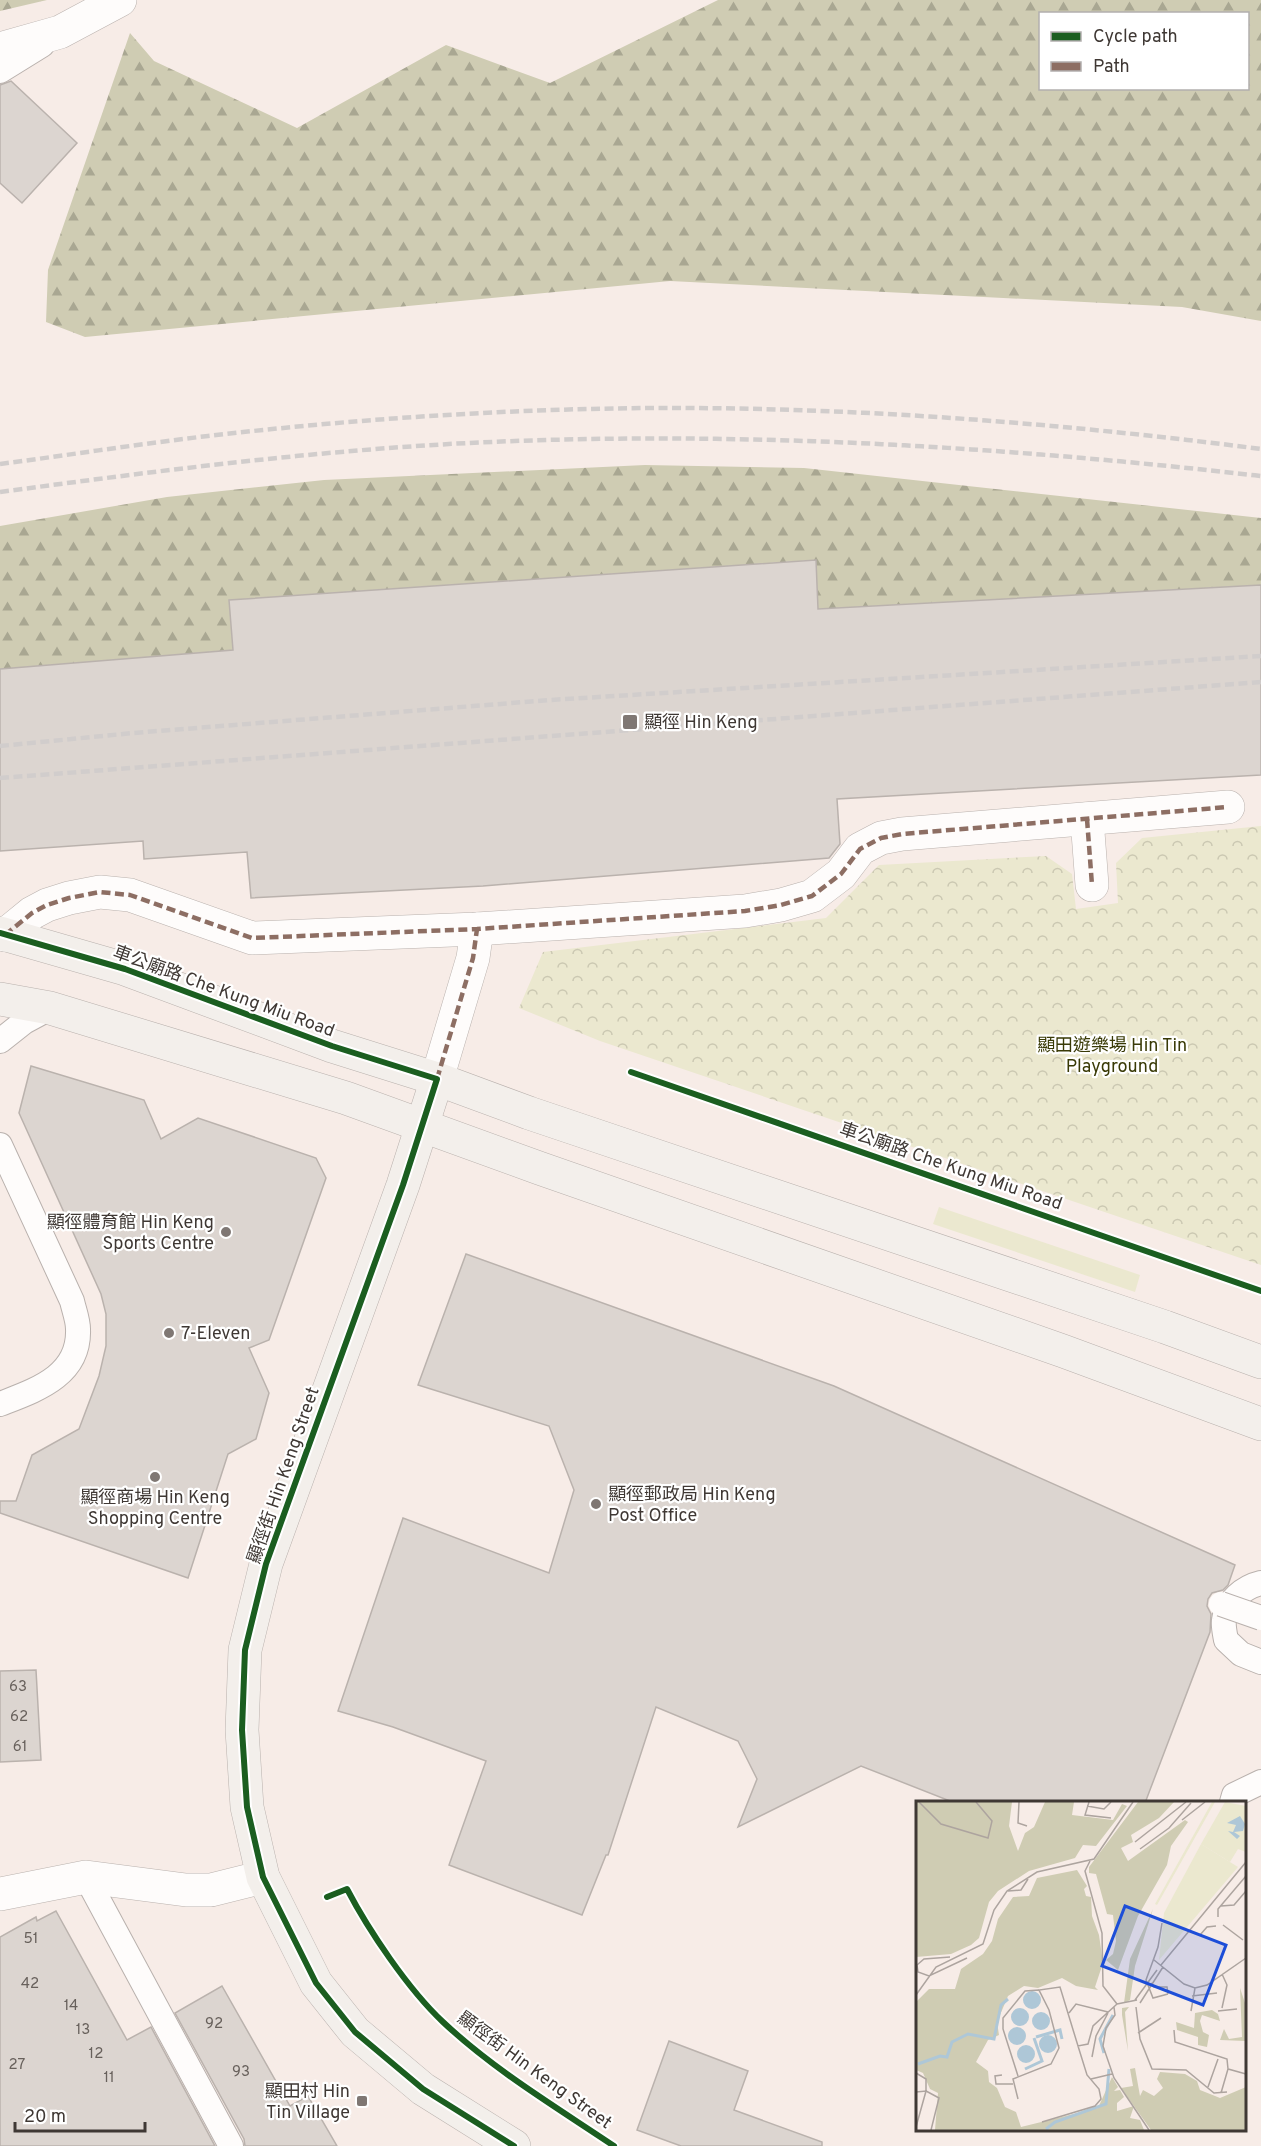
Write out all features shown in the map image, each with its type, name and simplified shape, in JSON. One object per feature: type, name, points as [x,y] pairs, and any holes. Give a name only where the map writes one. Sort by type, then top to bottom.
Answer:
[{"type":"street","points":[[0,49],[60,32],[120,0]]},
{"type":"street","points":[[2,935],[47,905],[100,892],[130,895],[252,938],[477,929],[745,911],[781,905],[812,896],[841,874],[860,849],[881,838],[902,834],[1228,807]]},
{"type":"street","points":[[1088,819],[1092,885]]},
{"type":"street","points":[[437,1079],[473,958],[477,929]]},
{"type":"street","name":"車公廟路 Che Kung Miu Road","points":[[2,935],[125,969],[332,1046],[437,1079],[530,1113],[1165,1327],[1261,1362]]},
{"type":"street","points":[[0,999],[50,1008],[346,1098],[1070,1353],[1261,1424]]},
{"type":"street","name":"顯徑街 Hin Keng Street","points":[[437,1079],[403,1185],[266,1564],[245,1650],[242,1730],[247,1807],[263,1877],[316,1983],[355,2032],[423,2089],[514,2146]]},
{"type":"street","points":[[0,1894],[86,1877],[186,1890],[211,1890],[263,1877]]},
{"type":"lane","points":[[0,71],[72,26]]},
{"type":"lane","points":[[0,1041],[24,1022],[50,1008]]},
{"type":"lane","points":[[0,1144],[72,1301],[78,1328],[75,1355],[59,1375],[39,1389],[0,1404]]},
{"type":"lane","points":[[1261,1584],[1248,1586],[1233,1600],[1224,1618],[1226,1640],[1241,1654],[1261,1662]]},
{"type":"lane","points":[[1221,1604],[1261,1618]]},
{"type":"lane","points":[[1232,1801],[1234,1795],[1261,1782]]},
{"type":"lane","points":[[86,1877],[231,2146]]},
{"type":"green space","points":[[0,0],[47,0],[0,11]]},
{"type":"green space","points":[[718,0],[1261,0],[1261,321],[1182,307],[670,281],[85,337],[46,322],[48,270],[130,33],[154,61],[297,128],[446,45],[550,83]]},
{"type":"green space","points":[[645,465],[804,468],[1261,518],[1261,585],[818,609],[815,560],[229,600],[233,650],[0,669],[0,526],[167,497],[324,480]]},
{"type":"green space","name":"顯田遊樂場 Hin Tin Playground","points":[[1261,826],[1261,1265],[600,1041],[519,1008],[543,952],[826,918],[879,865],[1046,856],[1072,874],[1076,909],[1118,903],[1116,863],[1142,838]]},
{"type":"green space","points":[[939,1207],[1140,1275],[1135,1292],[933,1224]]},
{"type":"building","points":[[11,81],[77,143],[22,203],[0,183],[0,85]]},
{"type":"building","name":"顯徑 Hin Keng","points":[[816,560],[818,609],[1261,585],[1261,775],[837,799],[840,844],[829,858],[483,886],[251,898],[247,852],[144,859],[143,841],[0,851],[0,669],[233,650],[229,600]]},
{"type":"building","points":[[31,1066],[144,1100],[161,1139],[198,1118],[316,1158],[326,1178],[269,1340],[249,1348],[269,1393],[256,1439],[228,1454],[188,1578],[0,1513],[0,1501],[16,1501],[32,1455],[79,1429],[99,1376],[106,1346],[106,1314],[101,1294],[19,1113]]},
{"type":"building","points":[[466,1254],[834,1386],[1235,1565],[1228,1585],[1223,1590],[1212,1593],[1208,1599],[1207,1606],[1211,1614],[1210,1632],[1146,1801],[950,1801],[861,1766],[738,1827],[757,1779],[738,1741],[656,1707],[608,1855],[606,1855],[582,1915],[449,1865],[486,1761],[393,1727],[338,1711],[403,1518],[549,1573],[574,1490],[549,1426],[418,1385]]},
{"type":"building","points":[[36,1670],[41,1760],[0,1762],[0,1671]]},
{"type":"building","points":[[56,1911],[127,2040],[151,2027],[215,2146],[0,2146],[0,1937],[36,1917],[37,1921]]},
{"type":"building","points":[[222,1986],[290,2106],[308,2096],[337,2146],[245,2146],[244,2139],[175,2013]]},
{"type":"building","points":[[669,2041],[748,2071],[734,2110],[822,2142],[822,2146],[681,2146],[637,2130]]},
{"type":"railway","points":[[0,464],[182,439],[319,425],[485,413],[652,408],[805,410],[957,418],[1109,431],[1261,449]]},
{"type":"railway","points":[[0,492],[292,456],[468,443],[567,439],[667,438],[865,443],[1063,456],[1261,476]]},
{"type":"railway","points":[[0,746],[133,733],[550,700],[1261,656]]},
{"type":"railway","points":[[0,778],[1261,682]]},
{"type":"marked path","points":[[5,935],[32,913],[47,905],[100,892],[130,895],[252,938],[477,929],[745,911],[781,905],[812,896],[841,874],[860,849],[881,838],[902,834],[1228,807]]},
{"type":"marked path","points":[[1087,819],[1092,885]]},
{"type":"marked path","points":[[437,1079],[473,958],[477,929]]},
{"type":"cycle path","points":[[0,933],[125,969],[332,1046],[437,1079],[403,1185],[266,1564],[245,1650],[242,1730],[247,1807],[263,1877],[316,1983],[355,2032],[423,2089],[514,2146]]},
{"type":"cycle path","points":[[631,1072],[1261,1291]]},
{"type":"cycle path","points":[[327,1897],[347,1889],[390,1959],[416,1993],[443,2022],[504,2072],[614,2146]]},
{"type":"place","name":"顯徑 Hin Keng","points":[[630,722]]},
{"type":"place","name":"顯徑體育館 Hin Keng Sports Centre","points":[[226,1232]]},
{"type":"place","name":"7-Eleven","points":[[169,1333]]},
{"type":"place","name":"顯徑商場 Hin Keng Shopping Centre","points":[[155,1477]]},
{"type":"place","name":"顯徑郵政局 Hin Keng Post Office","points":[[596,1504]]},
{"type":"place","name":"顯田村 Hin Tin Village","points":[[362,2101]]}]
